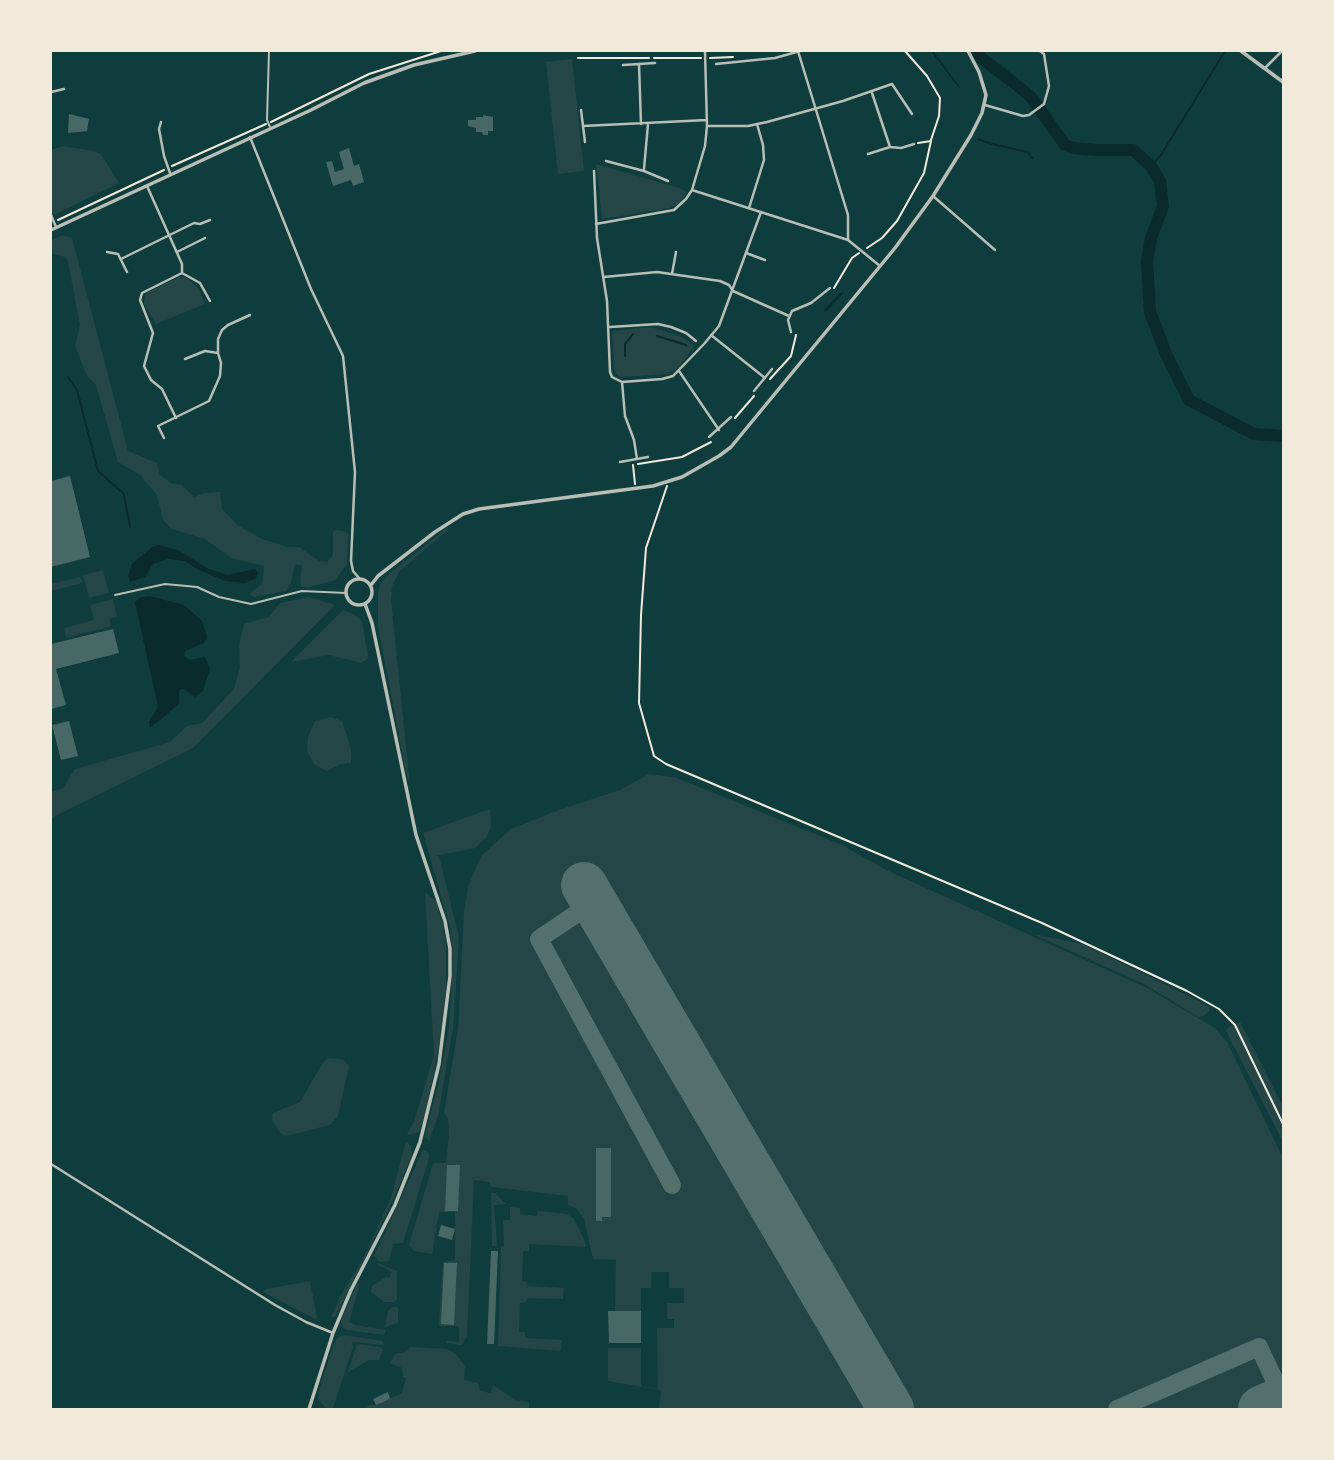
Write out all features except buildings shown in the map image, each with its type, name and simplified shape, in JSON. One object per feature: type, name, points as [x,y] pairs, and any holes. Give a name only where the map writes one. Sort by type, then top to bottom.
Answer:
[{"type":"street","points":[[51,230],[169,170],[250,137],[364,83],[397,70],[475,51]]},
{"type":"street","points":[[596,223],[674,210],[681,206],[692,190],[705,146],[707,126],[705,51]]},
{"type":"street","points":[[716,64],[775,58],[799,51],[848,215],[848,240]]},
{"type":"street","points":[[359,578],[348,583],[345,593],[351,603],[359,605],[365,604],[372,596],[371,584],[378,576],[463,514],[479,509],[635,489],[668,482],[719,456],[741,437],[880,267],[933,196],[971,135],[985,105],[985,86],[968,51]]},
{"type":"street","points":[[985,105],[1017,115],[1029,115],[1044,104],[1049,86],[1041,51]]},
{"type":"street","points":[[1265,68],[1282,51]]},
{"type":"street","points":[[1242,52],[1283,82]]},
{"type":"street","points":[[623,65],[655,63]]},
{"type":"street","points":[[639,64],[641,124]]},
{"type":"street","points":[[707,126],[757,124],[872,93],[892,84],[912,114]]},
{"type":"street","points":[[51,92],[64,89]]},
{"type":"street","points":[[872,93],[890,147]]},
{"type":"street","points":[[581,110],[584,142]]},
{"type":"street","points":[[583,126],[707,120]]},
{"type":"street","points":[[161,122],[159,129],[169,170]]},
{"type":"street","points":[[644,171],[648,124]]},
{"type":"street","points":[[749,208],[764,160],[757,124]]},
{"type":"street","points":[[250,137],[311,289],[343,356],[355,472],[351,561],[353,571],[359,578],[371,584]]},
{"type":"street","points":[[868,154],[890,147],[901,148],[914,144]]},
{"type":"street","points":[[606,161],[644,171],[668,181]]},
{"type":"street","points":[[594,171],[596,223],[599,258],[604,277],[610,372],[612,377],[622,382],[667,378],[679,371],[719,326],[761,212]]},
{"type":"street","points":[[146,184],[182,264],[182,273]]},
{"type":"street","points":[[692,190],[848,240],[880,267]]},
{"type":"street","points":[[933,196],[995,250]]},
{"type":"street","points":[[51,215],[56,227]]},
{"type":"street","points":[[121,259],[194,223],[210,220]]},
{"type":"street","points":[[177,252],[205,238]]},
{"type":"street","points":[[107,252],[118,254],[127,272]]},
{"type":"street","points":[[672,274],[676,252]]},
{"type":"street","points":[[746,253],[765,260]]},
{"type":"street","points":[[604,277],[645,272],[725,283],[732,287],[733,291],[789,316]]},
{"type":"street","points":[[182,273],[201,284],[210,301]]},
{"type":"street","points":[[176,418],[162,389],[151,380],[145,366],[153,333],[140,300],[142,293],[182,273]]},
{"type":"street","points":[[789,316],[830,288]]},
{"type":"street","points":[[164,438],[158,426],[209,401],[220,376],[218,339],[222,330],[250,315]]},
{"type":"street","points":[[789,316],[793,331]]},
{"type":"street","points":[[608,327],[658,324],[686,333],[696,341]]},
{"type":"street","points":[[711,335],[766,379]]},
{"type":"street","points":[[185,359],[205,351],[218,354]]},
{"type":"street","points":[[754,391],[772,369]]},
{"type":"street","points":[[679,371],[719,430]]},
{"type":"street","points":[[622,382],[625,414],[637,459]]},
{"type":"street","points":[[709,437],[732,419]]},
{"type":"street","points":[[620,462],[648,457]]},
{"type":"street","points":[[309,1409],[333,1333],[351,1290],[395,1205],[420,1142],[439,1064],[450,976],[449,935],[416,835],[372,623],[365,604]]},
{"type":"street","points":[[51,1164],[275,1305],[333,1333]]},
{"type":"lane","points":[[269,51],[269,126]]},
{"type":"lane","points":[[114,595],[165,584],[197,587],[219,597],[251,604],[302,591],[345,593]]},
{"type":"path","points":[[57,221],[269,126],[369,74],[441,51]]},
{"type":"path","points":[[829,294],[852,258],[882,239],[905,209],[924,173],[939,116],[940,98],[927,76],[905,51]]},
{"type":"path","points":[[578,58],[740,57]]},
{"type":"path","points":[[914,144],[931,141]]},
{"type":"path","points":[[766,379],[773,378],[791,356],[796,338],[793,331]]},
{"type":"path","points":[[732,419],[761,388]]},
{"type":"path","points":[[635,489],[633,465],[682,457],[714,439]]},
{"type":"path","points":[[668,482],[646,548],[641,615],[639,703],[654,756],[677,769],[1042,923],[1187,991],[1219,1010],[1235,1025],[1283,1124]]},
{"type":"shaded area","points":[[572,59],[584,171],[558,174],[546,62]]},
{"type":"shaded area","points":[[63,146],[101,154],[119,183],[54,215],[51,213],[51,150]]},
{"type":"shaded area","points":[[596,164],[687,192],[680,203],[670,208],[602,219]]},
{"type":"shaded area","points":[[63,235],[72,238],[128,451],[157,463],[160,475],[171,483],[182,485],[194,497],[220,492],[222,509],[237,525],[262,539],[288,547],[299,547],[319,561],[327,562],[333,555],[333,532],[344,531],[348,534],[347,564],[335,580],[302,587],[302,566],[295,564],[291,583],[286,591],[254,597],[249,594],[262,584],[264,566],[231,558],[205,539],[172,529],[163,520],[157,495],[140,475],[118,462],[96,385],[87,376],[75,346],[80,325],[68,262],[65,257],[51,253],[51,240]]},
{"type":"shaded area","points":[[179,277],[185,277],[198,288],[205,304],[156,324],[144,305],[145,296]]},
{"type":"shaded area","points":[[651,327],[682,337],[695,346],[677,369],[668,374],[620,377],[614,371],[612,331]]},
{"type":"shaded area","points":[[449,529],[399,572],[392,586],[391,600],[410,785],[378,627],[378,591],[380,584],[392,571]]},
{"type":"shaded area","points":[[159,545],[178,550],[207,568],[228,575],[255,569],[258,573],[256,578],[245,583],[225,581],[185,561],[168,559],[153,564],[145,577],[130,582],[128,576],[132,564],[152,547]]},
{"type":"shaded area","points":[[103,570],[109,593],[89,598],[83,575]]},
{"type":"shaded area","points":[[80,577],[82,583],[51,591],[51,584]]},
{"type":"shaded area","points":[[150,596],[184,605],[202,621],[207,637],[204,643],[185,651],[184,656],[190,660],[205,657],[210,669],[203,691],[195,697],[184,689],[179,690],[179,704],[150,728],[149,722],[158,707],[135,602],[141,597]]},
{"type":"shaded area","points":[[309,597],[335,605],[193,748],[51,818],[51,792],[63,788],[75,769],[170,742],[187,726],[202,723],[234,689],[240,667],[239,645],[244,624],[269,617],[280,603]]},
{"type":"shaded area","points":[[113,599],[117,617],[109,619],[111,626],[66,638],[64,628],[94,620],[90,605]]},
{"type":"shaded area","points":[[343,610],[362,621],[368,658],[361,663],[329,655],[291,662]]},
{"type":"shaded area","points":[[331,717],[342,721],[351,749],[351,763],[341,764],[327,771],[314,764],[307,751],[308,737],[315,721]]},
{"type":"shaded area","points":[[649,774],[677,778],[842,845],[886,870],[1147,988],[1215,1028],[1227,1042],[1283,1158],[1283,1409],[659,1409],[661,1390],[608,1381],[608,1348],[641,1348],[641,1386],[658,1389],[657,1328],[674,1328],[674,1319],[667,1319],[667,1303],[684,1303],[684,1288],[669,1288],[669,1272],[652,1272],[651,1288],[641,1288],[641,1311],[615,1311],[616,1260],[593,1259],[584,1218],[576,1208],[568,1205],[568,1196],[492,1187],[489,1182],[474,1180],[467,1337],[461,1345],[447,1343],[459,1342],[459,1326],[439,1326],[443,1262],[455,1260],[455,1212],[439,1212],[432,1254],[414,1251],[409,1245],[433,1163],[446,1163],[449,1133],[448,1118],[444,1113],[458,1029],[464,913],[468,887],[481,856],[511,829],[620,790]]},
{"type":"shaded area","points":[[490,809],[491,827],[486,838],[475,848],[435,856],[439,856],[459,938],[453,1028],[438,1116],[429,1141],[425,1137],[449,1027],[453,961],[450,927],[423,833]]},
{"type":"shaded area","points":[[425,892],[436,901],[443,925],[446,942],[446,989],[439,1046],[427,1106],[419,1132],[411,1135],[407,1134],[414,1122],[434,1055]]},
{"type":"shaded area","points":[[1033,934],[1083,944],[1203,1003],[1210,1011],[1198,1017],[1144,984]]},
{"type":"shaded area","points":[[1240,1022],[1283,1107],[1283,1142],[1226,1031]]},
{"type":"shaded area","points":[[328,1058],[343,1059],[349,1066],[338,1116],[330,1125],[286,1136],[280,1133],[272,1120],[273,1113],[300,1102]]},
{"type":"shaded area","points":[[406,1141],[411,1146],[412,1154],[395,1196],[338,1312],[335,1317],[331,1317],[365,1255],[391,1198]]},
{"type":"shaded area","points":[[423,1150],[429,1153],[429,1158],[403,1243],[393,1244],[389,1261],[380,1262],[374,1256]]},
{"type":"shaded area","points":[[491,1193],[495,1193],[506,1204],[494,1205],[497,1246],[492,1246]]},
{"type":"shaded area","points":[[510,1207],[520,1208],[520,1214],[537,1216],[538,1211],[567,1214],[574,1219],[584,1239],[586,1247],[529,1244],[529,1251],[523,1251],[522,1281],[527,1282],[528,1286],[564,1288],[563,1299],[527,1298],[526,1302],[520,1303],[519,1332],[525,1332],[525,1338],[562,1340],[561,1351],[498,1346],[503,1220],[510,1220]]},
{"type":"shaded area","points":[[378,1263],[397,1271],[397,1299],[394,1302],[384,1302],[371,1292],[372,1286],[386,1277],[389,1278],[392,1272]]},
{"type":"shaded area","points":[[310,1281],[317,1318],[315,1319],[263,1292],[266,1289]]},
{"type":"shaded area","points":[[357,1284],[358,1291],[349,1322],[386,1330],[384,1335],[342,1327],[344,1313]]},
{"type":"shaded area","points":[[392,1307],[398,1307],[398,1323],[385,1327],[388,1311]]},
{"type":"shaded area","points":[[343,1335],[383,1341],[384,1345],[352,1342],[353,1347],[333,1409],[327,1409],[319,1401],[318,1393],[334,1343]]},
{"type":"shaded area","points":[[357,1344],[380,1347],[383,1350],[379,1360],[369,1360],[348,1372]]},
{"type":"shaded area","points":[[410,1347],[447,1349],[455,1353],[465,1366],[464,1380],[478,1383],[480,1391],[491,1393],[493,1385],[515,1400],[529,1402],[529,1409],[366,1409],[369,1405],[376,1405],[402,1393],[406,1378],[403,1377],[402,1368],[390,1363],[395,1354]]},
{"type":"waterway","points":[[932,51],[959,87]]},
{"type":"waterway","points":[[977,51],[980,57],[1014,83]]},
{"type":"waterway","points":[[1151,166],[1161,155],[1225,51]]},
{"type":"waterway","points":[[1019,87],[1031,97],[1065,145],[1097,150],[1133,150],[1151,166],[1160,181],[1163,206],[1151,238],[1147,261],[1150,312],[1166,354],[1189,400],[1254,434],[1283,436]]},
{"type":"waterway","points":[[978,139],[1028,152],[1032,158]]},
{"type":"waterway","points":[[825,311],[842,293]]},
{"type":"waterway","points":[[625,356],[625,344],[633,334]]},
{"type":"waterway","points":[[657,336],[686,345]]},
{"type":"waterway","points":[[68,377],[77,390],[98,471],[124,494],[130,527]]},
{"type":"taxiway","points":[[594,902],[539,939],[672,1185]]},
{"type":"taxiway","points":[[1117,1409],[1259,1347],[1283,1398]]},
{"type":"runway","points":[[584,885],[891,1409]]},
{"type":"runway","points":[[1261,1409],[1283,1399]]}]
